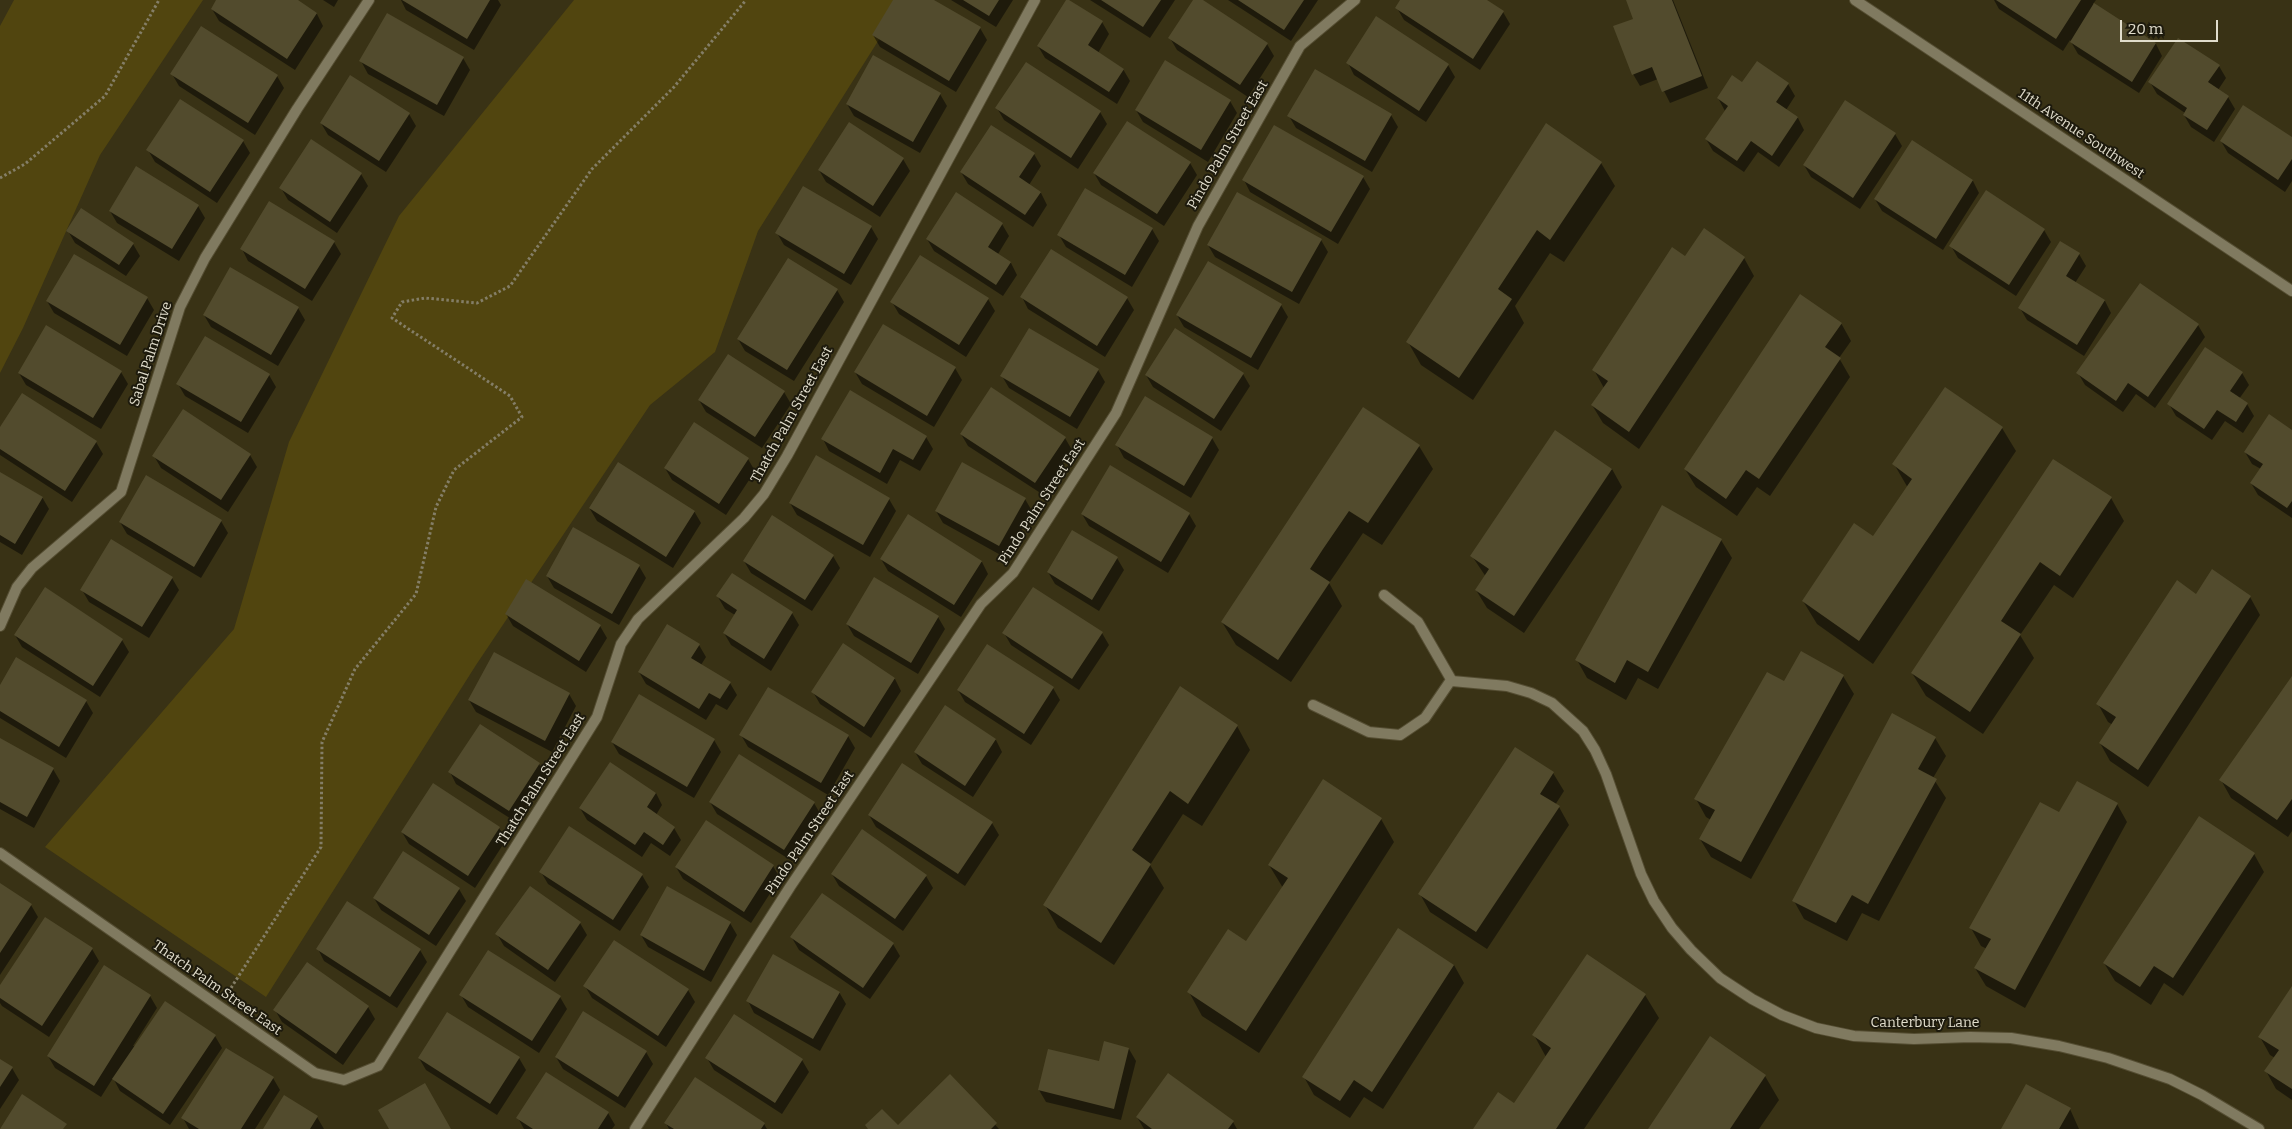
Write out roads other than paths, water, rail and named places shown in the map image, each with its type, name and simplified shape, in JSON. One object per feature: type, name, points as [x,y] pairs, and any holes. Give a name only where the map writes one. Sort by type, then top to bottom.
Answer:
[{"type":"street","name":"Sabal Palm Drive","points":[[0,626],[17,587],[32,568],[121,492],[180,306],[205,258],[297,109],[369,0]]},
{"type":"street","name":"Thatch Palm Street East","points":[[0,853],[315,1073],[344,1080],[378,1066],[597,717],[620,644],[638,619],[744,518],[764,494],[787,456],[1035,0]]},
{"type":"street","name":"Pindo Palm Street East","points":[[635,1129],[796,878],[981,604],[1013,573],[1116,413],[1198,226],[1300,46],[1355,0]]},
{"type":"street","name":"11th Avenue Southwest","points":[[1855,0],[2292,292]]},
{"type":"street","points":[[1313,704],[1369,732],[1400,735],[1425,718],[1451,680],[1418,622],[1384,595]]},
{"type":"street","name":"Canterbury Lane","points":[[1451,680],[1507,686],[1531,693],[1552,703],[1583,731],[1595,750],[1606,774],[1641,874],[1654,901],[1672,928],[1691,950],[1720,978],[1752,999],[1782,1015],[1816,1028],[1854,1036],[1914,1039],[2011,1038],[2059,1046],[2108,1058],[2178,1083],[2259,1129]]}]
